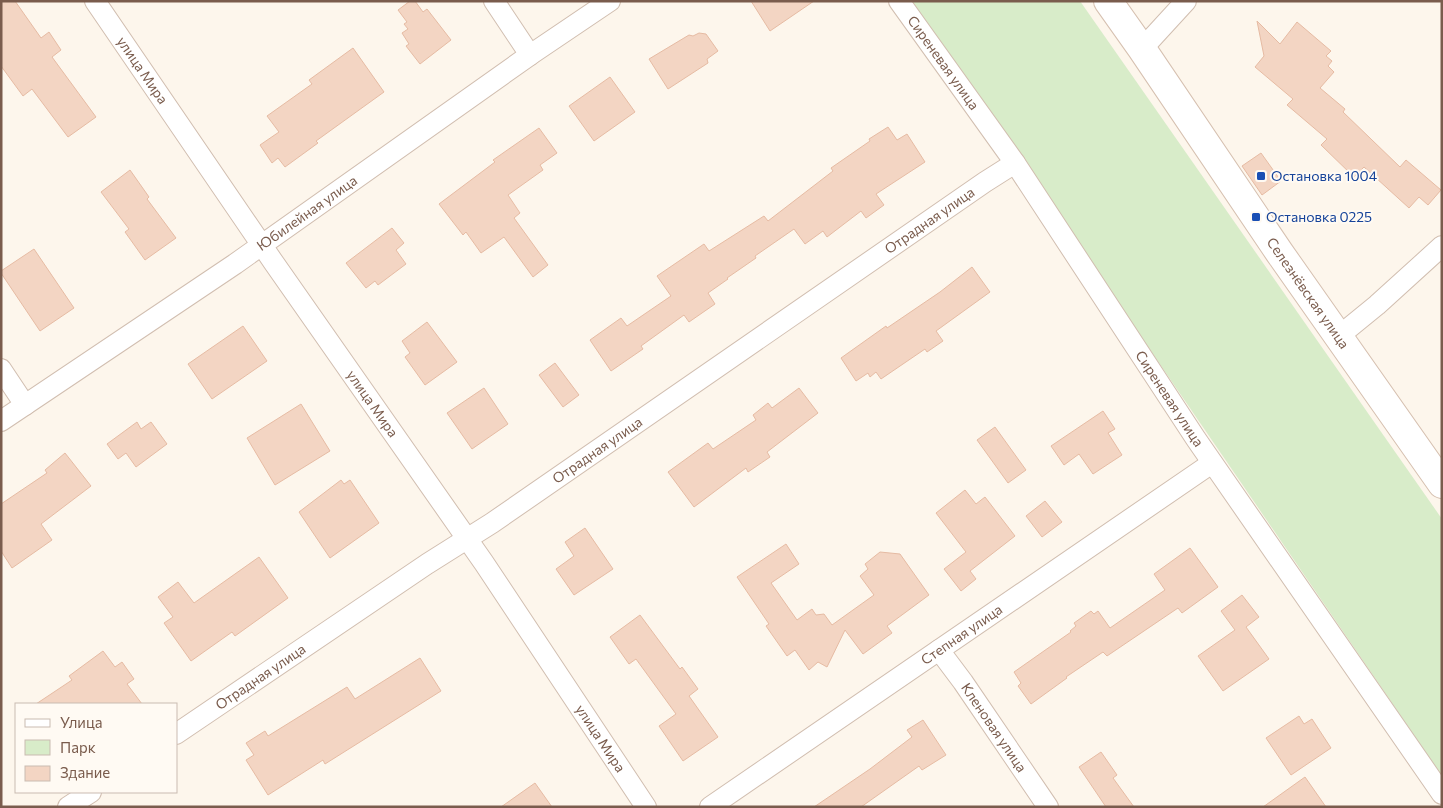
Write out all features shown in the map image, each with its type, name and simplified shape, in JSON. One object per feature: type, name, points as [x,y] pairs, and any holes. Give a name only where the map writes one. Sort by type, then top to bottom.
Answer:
[{"type":"street","name":"улица Мира","points":[[94,1],[467,539],[646,807]]},
{"type":"street","points":[[494,1],[530,55]]},
{"type":"street","name":"Юбилейная улица","points":[[1,421],[262,245],[530,55],[610,1]]},
{"type":"street","name":"Сиреневая улица","points":[[899,1],[1015,163],[1212,463],[1442,794]]},
{"type":"street","name":"Селезнёвская улица","points":[[1108,1],[1142,48],[1279,252],[1442,484]]},
{"type":"street","points":[[1142,48],[1186,1]]},
{"type":"street","name":"Отрадная улица","points":[[178,733],[427,564],[492,523],[1015,163]]},
{"type":"street","points":[[1339,336],[1377,305],[1442,246]]},
{"type":"street","points":[[1,369],[25,405]]},
{"type":"street","name":"Степная улица","points":[[710,807],[1212,463]]},
{"type":"street","name":"Кленовая улица","points":[[939,650],[1048,807]]},
{"type":"street","points":[[68,807],[89,793]]},
{"type":"green space","points":[[911,1],[1080,1],[1442,519],[1442,776]]},
{"type":"building","points":[[1,1],[15,1],[41,38],[49,32],[61,50],[52,57],[96,117],[68,137],[32,89],[23,96],[1,66]]},
{"type":"building","points":[[410,1],[415,1],[423,12],[427,9],[451,40],[420,64],[406,46],[409,44],[402,33],[408,29],[404,24],[407,22],[398,10]]},
{"type":"building","points":[[751,1],[814,1],[770,31]]},
{"type":"building","points":[[1257,21],[1280,44],[1297,22],[1331,51],[1326,56],[1332,61],[1328,66],[1334,72],[1320,88],[1345,109],[1343,112],[1400,167],[1406,160],[1441,190],[1428,205],[1419,197],[1409,208],[1364,167],[1354,177],[1321,145],[1327,139],[1287,105],[1293,99],[1255,67],[1264,56]]},
{"type":"building","points":[[699,33],[706,34],[718,51],[707,59],[708,63],[668,89],[649,59],[689,35],[693,36]]},
{"type":"building","points":[[353,48],[384,92],[316,141],[318,143],[285,167],[278,158],[272,163],[260,145],[279,132],[267,116],[312,84],[309,80]]},
{"type":"building","points":[[610,77],[635,112],[594,141],[569,106]]},
{"type":"building","points":[[888,127],[897,140],[907,134],[925,162],[876,194],[884,205],[866,218],[861,211],[827,237],[823,231],[805,244],[794,229],[755,256],[756,258],[708,293],[715,304],[689,322],[684,315],[641,346],[643,349],[611,371],[590,340],[621,318],[627,326],[671,296],[657,276],[704,244],[709,251],[764,216],[768,221],[833,171],[831,168]]},
{"type":"building","points":[[539,128],[557,153],[540,165],[543,170],[508,195],[520,213],[514,218],[548,265],[533,277],[504,237],[481,253],[466,232],[463,235],[439,204],[495,162],[493,160]]},
{"type":"building","points":[[1261,153],[1281,181],[1262,195],[1242,166]]},
{"type":"building","points":[[130,170],[149,197],[147,199],[176,238],[145,260],[125,232],[129,229],[101,192]]},
{"type":"building","points":[[392,228],[404,243],[396,250],[406,264],[378,285],[375,281],[366,288],[346,263]]},
{"type":"building","points":[[34,249],[74,308],[40,331],[1,273],[1,271]]},
{"type":"building","points":[[972,267],[990,292],[936,331],[943,341],[927,352],[925,349],[881,379],[876,372],[870,377],[868,373],[856,381],[841,358],[886,326],[887,328],[940,292]]},
{"type":"building","points":[[427,322],[457,362],[425,385],[405,357],[410,353],[402,341]]},
{"type":"building","points":[[243,326],[267,361],[212,399],[188,364]]},
{"type":"building","points":[[555,363],[579,395],[563,407],[539,375]]},
{"type":"building","points":[[484,388],[508,424],[472,449],[447,413]]},
{"type":"building","points":[[799,388],[818,413],[767,452],[770,457],[748,472],[746,468],[694,507],[668,472],[708,443],[713,449],[756,420],[753,415],[768,403],[772,408]]},
{"type":"building","points":[[301,404],[330,451],[275,485],[247,438]]},
{"type":"building","points":[[1103,411],[1115,429],[1108,433],[1122,455],[1093,474],[1079,454],[1064,465],[1051,446]]},
{"type":"building","points":[[137,422],[141,429],[151,422],[167,444],[136,467],[126,453],[118,459],[107,444]]},
{"type":"building","points":[[995,427],[1026,470],[1008,483],[977,440]]},
{"type":"building","points":[[65,453],[91,486],[41,524],[52,540],[12,568],[1,551],[1,504],[47,473],[45,470]]},
{"type":"building","points":[[341,480],[344,484],[350,480],[379,523],[330,558],[299,512]]},
{"type":"building","points":[[965,490],[976,504],[985,497],[1015,536],[970,571],[976,579],[961,591],[944,569],[966,552],[936,513]]},
{"type":"building","points":[[1045,501],[1062,522],[1042,537],[1026,516]]},
{"type":"building","points":[[585,528],[613,569],[574,595],[556,569],[574,556],[565,542]]},
{"type":"building","points":[[786,544],[799,564],[771,583],[797,620],[812,609],[816,615],[824,614],[832,625],[874,595],[860,576],[868,569],[865,564],[880,552],[900,554],[929,595],[887,626],[892,633],[863,654],[845,630],[827,667],[818,662],[809,670],[795,650],[787,656],[766,626],[769,624],[737,577]]},
{"type":"building","points":[[1190,548],[1218,587],[1182,613],[1178,608],[1107,656],[1103,652],[1031,704],[1018,686],[1021,683],[1014,672],[1071,632],[1076,626],[1074,623],[1091,611],[1094,614],[1098,611],[1110,628],[1165,590],[1154,574]]},
{"type":"building","points":[[259,557],[288,598],[235,636],[232,632],[191,661],[164,623],[173,617],[158,597],[178,582],[194,603]]},
{"type":"building","points":[[1242,595],[1259,617],[1246,627],[1269,659],[1223,691],[1198,656],[1235,630],[1221,611]]},
{"type":"building","points":[[640,615],[680,669],[682,667],[698,689],[689,696],[718,737],[683,761],[659,726],[676,714],[636,659],[629,664],[610,637]]},
{"type":"building","points":[[103,651],[115,667],[122,662],[134,679],[127,684],[141,703],[38,703],[72,680],[69,676]]},
{"type":"building","points":[[420,658],[441,691],[325,764],[323,760],[268,795],[246,760],[254,755],[246,743],[265,731],[268,736],[347,687],[355,699]]},
{"type":"building","points":[[1299,716],[1304,724],[1312,719],[1331,748],[1291,775],[1266,738]]},
{"type":"building","points":[[923,720],[946,755],[922,770],[919,766],[861,807],[814,807],[870,769],[912,737],[907,730]]},
{"type":"building","points":[[1101,752],[1117,775],[1113,778],[1134,807],[1106,807],[1079,767]]},
{"type":"building","points":[[1305,777],[1326,807],[1263,807]]},
{"type":"building","points":[[535,783],[552,807],[501,807]]},
{"type":"place","name":"Остановка 1004","points":[[1261,176]]},
{"type":"place","name":"Остановка 0225","points":[[1256,217]]}]
